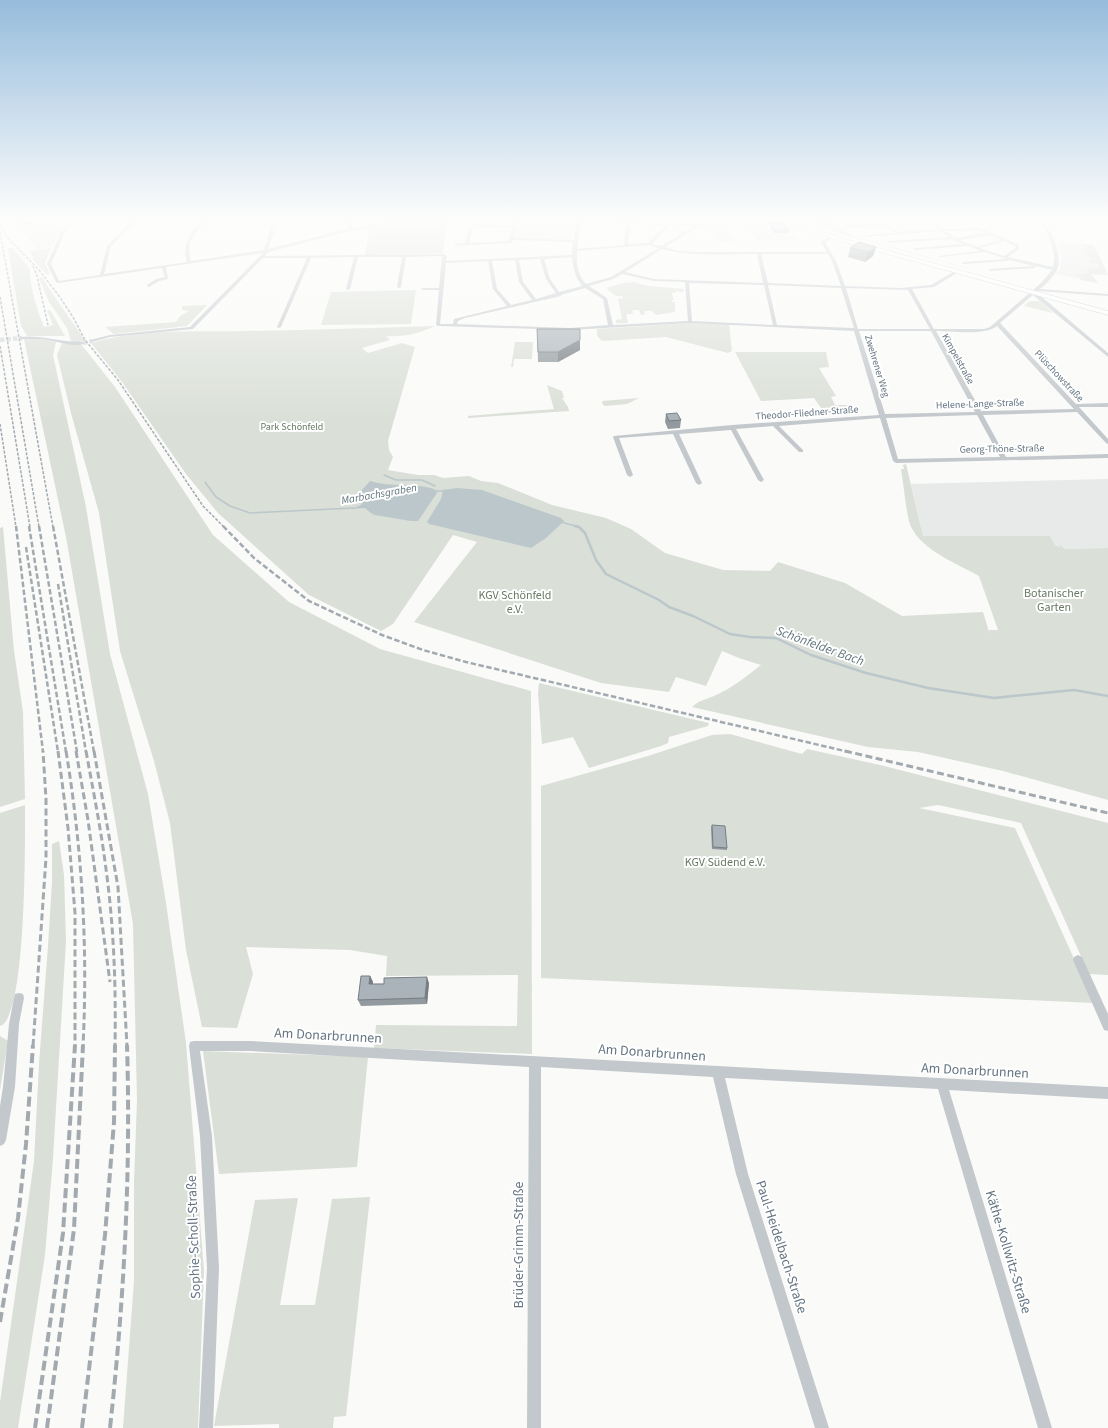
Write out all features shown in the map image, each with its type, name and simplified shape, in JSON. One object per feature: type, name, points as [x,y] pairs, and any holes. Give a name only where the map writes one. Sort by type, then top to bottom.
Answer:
[{"type":"main road","points":[[1018,288],[1108,310]]},
{"type":"main road","points":[[1019,288],[1108,313]]},
{"type":"street","points":[[92,341],[110,336],[191,328],[231,288]]},
{"type":"street","points":[[279,327],[296,288]]},
{"type":"street","points":[[423,289],[442,288],[438,325],[570,329],[690,322],[856,330],[984,330],[992,328],[1039,288]]},
{"type":"street","points":[[494,288],[510,306]]},
{"type":"street","points":[[525,288],[535,301]]},
{"type":"street","points":[[554,288],[559,295]]},
{"type":"street","points":[[455,325],[456,320],[464,317],[559,295],[581,288]]},
{"type":"street","points":[[589,288],[605,298],[611,327]]},
{"type":"street","points":[[687,288],[690,322]]},
{"type":"street","points":[[767,288],[775,326]]},
{"type":"street","name":"Zwehrener Weg","points":[[843,288],[896,461]]},
{"type":"street","points":[[880,288],[910,289],[920,288]]},
{"type":"street","name":"Kimpelstraße","points":[[910,289],[1004,458]]},
{"type":"street","points":[[1035,292],[1108,295]]},
{"type":"street","points":[[1035,292],[1108,356]]},
{"type":"street","name":"Plüschowstraße","points":[[997,323],[1108,442]]},
{"type":"street","points":[[22,338],[42,338],[83,343]]},
{"type":"street","name":"Helene-Lange-Straße","points":[[882,416],[979,413],[1108,405]]},
{"type":"street","name":"Theodor-Fliedner-Straße","points":[[630,475],[616,437],[882,416]]},
{"type":"street","points":[[774,424],[801,451]]},
{"type":"street","points":[[732,427],[761,480]]},
{"type":"street","points":[[675,432],[699,483]]},
{"type":"street","name":"Georg-Thöne-Straße","points":[[896,461],[1108,456]]},
{"type":"street","points":[[1078,960],[1108,1026]]},
{"type":"street","points":[[0,1140],[9,1087],[14,1024],[19,998]]},
{"type":"street","name":"Am Donarbrunnen","points":[[194,1046],[250,1046],[718,1073],[1108,1093]]},
{"type":"street","name":"Sophie-Scholl-Straße","points":[[194,1046],[206,1136],[213,1268],[206,1428]]},
{"type":"street","name":"Brüder-Grimm-Straße","points":[[534,1428],[535,1062]]},
{"type":"street","name":"Paul-Heidelbach-Straße","points":[[718,1073],[742,1174],[822,1428]]},
{"type":"street","name":"Käthe-Kollwitz-Straße","points":[[942,1084],[1046,1428]]},
{"type":"shaded area","points":[[1108,479],[1108,548],[1065,549],[1055,545],[1050,536],[923,536],[911,484]]},
{"type":"green space","points":[[15,288],[32,288],[36,306],[44,327],[53,325],[47,310],[50,310],[65,336],[27,336],[21,326]]},
{"type":"green space","points":[[43,288],[49,288],[85,341],[71,341],[67,328],[49,302]]},
{"type":"green space","points":[[606,288],[684,289],[683,292],[676,291],[675,293],[672,293],[674,300],[672,300],[672,302],[675,302],[675,312],[656,315],[652,311],[644,311],[645,314],[641,315],[639,310],[632,310],[633,314],[626,314],[628,323],[616,323],[616,320],[622,319],[618,299],[623,298],[622,296],[616,296]]},
{"type":"green space","points":[[416,290],[411,324],[321,325],[331,292]]},
{"type":"green space","points":[[1030,301],[1040,301],[1053,313],[1024,306]]},
{"type":"green space","points":[[207,305],[187,326],[114,334],[105,327],[176,322],[180,316],[189,311],[182,310],[182,306]]},
{"type":"green space","points":[[690,323],[729,324],[732,351],[728,353],[666,337],[602,341],[597,336],[597,329]]},
{"type":"green space","name":"Park Schönfeld","points":[[435,326],[411,334],[386,336],[390,340],[362,348],[368,353],[402,343],[415,347],[388,441],[389,450],[393,457],[388,470],[418,475],[434,475],[443,478],[469,476],[481,481],[498,483],[552,505],[606,518],[631,529],[665,553],[723,570],[770,571],[778,562],[845,583],[902,616],[983,612],[990,635],[989,630],[998,630],[979,576],[938,554],[928,547],[913,531],[906,508],[901,469],[904,469],[903,465],[906,464],[923,536],[1050,536],[1055,545],[1059,547],[1060,545],[1065,549],[1108,548],[1108,800],[1003,771],[918,752],[868,747],[692,707],[700,701],[727,690],[761,665],[722,651],[706,686],[676,677],[669,692],[601,683],[414,622],[477,542],[453,535],[393,624],[381,631],[309,595],[218,513],[186,474],[122,382],[91,343],[129,335],[169,332]]},
{"type":"green space","points":[[24,339],[42,339],[56,342],[53,355],[86,507],[110,654],[148,794],[166,903],[186,1043],[204,1271],[198,1428],[123,1428],[134,1281],[134,1183],[137,1100],[133,924],[66,537]]},
{"type":"green space","points":[[515,342],[533,342],[532,359],[514,359],[513,367],[511,367]]},
{"type":"green space","points":[[62,343],[81,344],[115,387],[213,535],[289,602],[380,649],[531,691],[532,1054],[374,1048],[376,1025],[517,1026],[518,975],[386,976],[387,956],[350,950],[246,947],[253,974],[237,1028],[202,1027],[186,950],[170,823],[154,761],[120,651],[99,513],[71,413],[57,355]]},
{"type":"green space","points":[[735,352],[826,352],[829,367],[819,368],[836,396],[831,397],[835,405],[848,405],[855,413],[826,415],[814,398],[761,401]]},
{"type":"green space","points":[[547,385],[562,391],[564,398],[562,398],[569,411],[468,418],[468,416],[554,409]]},
{"type":"green space","points":[[639,398],[627,404],[605,406],[603,405],[602,401]]},
{"type":"green space","points":[[3,527],[14,651],[23,712],[25,799],[0,807],[0,528]]},
{"type":"green space","points":[[539,683],[709,723],[708,726],[669,737],[668,743],[661,746],[589,768],[573,737],[542,744],[538,693]]},
{"type":"green space","name":"KGV Südend e.V.","points":[[730,734],[802,754],[807,749],[880,765],[1108,823],[1108,975],[1089,974],[1021,823],[938,805],[919,808],[1015,828],[1094,1003],[541,978],[541,786],[648,756],[712,735]]},
{"type":"green space","points":[[25,805],[23,924],[20,961],[15,993],[9,1016],[0,1026],[0,813]]},
{"type":"green space","points":[[59,841],[64,875],[66,941],[53,1158],[45,1255],[18,1428],[0,1428],[0,1402],[34,1161],[39,1064],[52,882],[52,844]]},
{"type":"green space","points":[[0,1036],[8,1041],[0,1090]]},
{"type":"green space","points":[[203,1051],[368,1057],[357,1167],[219,1174]]},
{"type":"green space","points":[[370,1197],[346,1416],[334,1417],[333,1428],[279,1428],[279,1424],[214,1426],[255,1200],[298,1198],[280,1305],[315,1305],[332,1199]]},
{"type":"water","points":[[370,481],[386,484],[426,487],[434,489],[437,493],[418,521],[375,515],[365,508],[351,509],[361,505],[362,502],[360,499],[362,490]]},
{"type":"water","points":[[457,488],[482,490],[561,518],[564,521],[546,538],[531,548],[429,524],[427,522],[441,499],[443,490]]},
{"type":"building","points":[[537,329],[580,329],[580,340],[558,352],[538,352]]},
{"type":"building","points":[[677,413],[681,420],[669,421],[666,414]]},
{"type":"building","points":[[712,825],[725,826],[727,848],[713,847]]},
{"type":"building","points":[[361,976],[370,976],[369,984],[384,984],[384,978],[427,977],[425,998],[358,1000]]},
{"type":"waterway","points":[[384,475],[396,480],[422,480],[435,486]]},
{"type":"waterway","name":"Marbachsgraben","points":[[205,482],[216,497],[230,506],[250,513],[354,508]]},
{"type":"waterway","name":"Marbachsgraben","points":[[433,491],[446,491]]},
{"type":"waterway","name":"Schönfelder Bach","points":[[561,522],[579,527]]},
{"type":"waterway","name":"Schönfelder Bach","points":[[575,526],[579,527]]},
{"type":"waterway","name":"Schönfelder Bach","points":[[579,527],[585,533],[596,560],[606,574],[659,600],[669,607],[693,616],[730,634],[750,637],[776,638],[811,655],[866,673],[928,688],[994,698],[1074,690],[1108,696]]},
{"type":"tunnel","points":[[0,340],[22,338]]},
{"type":"tunnel","points":[[83,343],[92,341]]},
{"type":"railway","points":[[10,288],[53,527]]},
{"type":"railway","points":[[40,288],[48,325]]},
{"type":"railway","points":[[53,288],[73,317],[85,340],[118,380],[203,506],[223,526]]},
{"type":"railway","points":[[0,297],[39,527]]},
{"type":"railway","points":[[0,346],[30,527]]},
{"type":"railway","points":[[0,424],[16,527]]},
{"type":"railway","points":[[16,526],[43,752]]},
{"type":"railway","points":[[29,526],[66,752]]},
{"type":"railway","points":[[39,526],[77,752]]},
{"type":"railway","points":[[53,526],[94,752]]},
{"type":"railway","points":[[223,526],[254,558],[309,601],[382,635],[423,650],[466,662],[849,752]]},
{"type":"railway","points":[[26,547],[58,752]]},
{"type":"railway","points":[[58,584],[86,752]]},
{"type":"railway","points":[[33,1046],[46,858],[46,799],[43,751]]},
{"type":"railway","points":[[58,751],[68,828],[75,913],[75,1045]]},
{"type":"railway","points":[[66,751],[72,787],[80,861],[85,972],[83,1046]]},
{"type":"railway","points":[[76,751],[88,820],[110,982]]},
{"type":"railway","points":[[86,751],[102,839],[111,913],[115,979],[115,1045]]},
{"type":"railway","points":[[94,751],[118,887],[127,1046]]},
{"type":"railway","points":[[845,751],[1108,813]]},
{"type":"railway","points":[[0,1322],[18,1218],[26,1144],[33,1045]]},
{"type":"railway","points":[[35,1428],[63,1233],[75,1045]]},
{"type":"railway","points":[[47,1428],[74,1229],[83,1045]]},
{"type":"railway","points":[[82,1428],[105,1235],[114,1122],[115,1045]]},
{"type":"railway","points":[[110,1428],[123,1284],[128,1141],[127,1045]]},
{"type":"park label","name":"Botanischer Garten","points":[[1054,600]]},
{"type":"park label","name":"KGV Schönfeld e.V.","points":[[515,602]]}]
